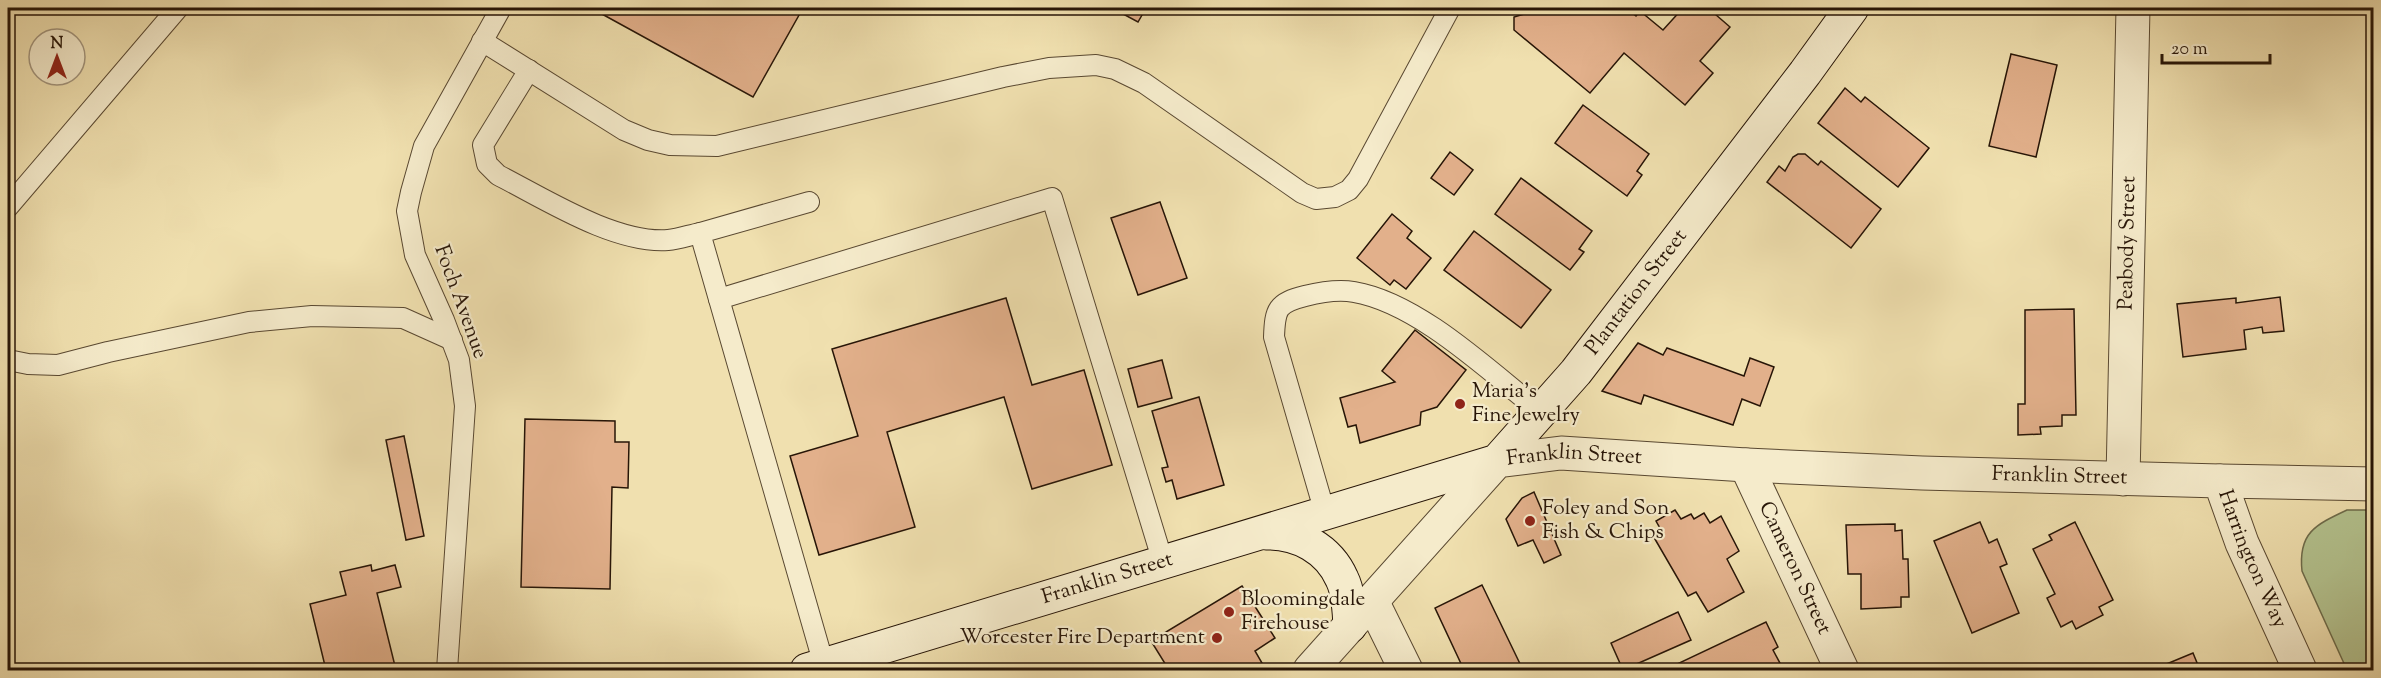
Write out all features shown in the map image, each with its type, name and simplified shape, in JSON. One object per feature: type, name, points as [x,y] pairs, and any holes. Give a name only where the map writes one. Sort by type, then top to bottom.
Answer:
[{"type":"street","name":"Plantation Street","points":[[1310,670],[1576,372],[1805,74],[1852,8]]},
{"type":"street","name":"Peabody Street","points":[[2123,479],[2133,8]]},
{"type":"street","name":"Franklin Street","points":[[815,668],[1497,461],[1561,453],[1746,465],[2123,479],[2373,484]]},
{"type":"street","name":"Cameron Street","points":[[1746,465],[1842,670]]},
{"type":"street","name":"Harrington Way","points":[[2220,481],[2242,543],[2300,670]]},
{"type":"street","points":[[1256,534],[1282,532],[1305,540],[1332,562],[1343,580],[1350,626]]},
{"type":"street","points":[[1372,601],[1406,670]]},
{"type":"lane","points":[[8,207],[178,8]]},
{"type":"lane","name":"Foch Avenue","points":[[447,670],[466,413],[461,370],[452,340],[415,255],[408,220],[408,202],[424,146],[501,8]]},
{"type":"lane","points":[[482,41],[637,136],[670,145],[717,146],[1003,77],[1049,68],[1096,65],[1115,69],[1144,83],[1296,189],[1316,199],[1326,199],[1344,194],[1358,179],[1450,8]]},
{"type":"lane","points":[[529,70],[483,145],[488,164],[498,175],[604,228],[644,239],[668,240],[809,202]]},
{"type":"lane","points":[[719,299],[1052,198],[1163,562]]},
{"type":"lane","points":[[700,233],[815,668]]},
{"type":"lane","points":[[1325,513],[1274,337],[1275,315],[1285,302],[1324,291],[1353,291],[1385,300],[1439,331],[1541,412]]},
{"type":"lane","points":[[8,360],[28,364],[58,365],[249,322],[312,316],[404,318],[452,340]]},
{"type":"green space","points":[[2347,510],[2373,510],[2373,670],[2347,670],[2302,571],[2303,548],[2311,532]]},
{"type":"building","points":[[591,8],[803,8],[753,97]]},
{"type":"building","points":[[1112,8],[1146,8],[1138,22]]},
{"type":"building","points":[[1544,8],[1626,8],[1636,16],[1640,11],[1663,30],[1683,8],[1708,8],[1730,27],[1700,61],[1713,73],[1685,105],[1624,53],[1590,93],[1514,30],[1514,17]]},
{"type":"building","points":[[2011,54],[2057,65],[2036,157],[1989,146]]},
{"type":"building","points":[[1845,88],[1861,102],[1865,97],[1929,148],[1898,187],[1818,123]]},
{"type":"building","points":[[1583,105],[1649,154],[1637,171],[1642,175],[1627,196],[1555,143]]},
{"type":"building","points":[[1450,152],[1473,170],[1454,195],[1431,178]]},
{"type":"building","points":[[1805,154],[1818,165],[1821,161],[1881,209],[1851,248],[1767,182],[1779,166],[1785,171],[1793,157]]},
{"type":"building","points":[[1521,178],[1592,231],[1579,249],[1584,252],[1570,270],[1495,214]]},
{"type":"building","points":[[1160,202],[1187,278],[1138,295],[1111,218]]},
{"type":"building","points":[[1392,214],[1412,231],[1407,238],[1431,258],[1406,289],[1394,280],[1390,285],[1357,258]]},
{"type":"building","points":[[1474,231],[1551,290],[1521,328],[1444,270]]},
{"type":"building","points":[[2280,297],[2284,331],[2263,333],[2262,327],[2244,330],[2246,349],[2183,357],[2177,304],[2236,298],[2236,303]]},
{"type":"building","points":[[1006,298],[1032,385],[1084,370],[1112,465],[1032,489],[1004,397],[900,428],[887,432],[915,527],[819,555],[790,456],[858,436],[832,349]]},
{"type":"building","points":[[2074,309],[2076,415],[2062,415],[2062,426],[2040,427],[2041,434],[2018,435],[2018,404],[2025,404],[2025,310]]},
{"type":"building","points":[[1415,330],[1466,370],[1437,407],[1421,412],[1420,425],[1360,443],[1356,425],[1348,427],[1340,398],[1395,382],[1382,371]]},
{"type":"building","points":[[1638,343],[1663,355],[1667,348],[1744,376],[1750,358],[1774,367],[1760,406],[1742,399],[1733,425],[1644,395],[1641,404],[1602,391]]},
{"type":"building","points":[[1162,360],[1172,398],[1138,407],[1128,369]]},
{"type":"building","points":[[1199,397],[1224,485],[1177,499],[1172,480],[1166,482],[1162,468],[1168,467],[1152,411]]},
{"type":"building","points":[[525,419],[615,421],[615,442],[629,442],[628,488],[612,487],[610,589],[521,587]]},
{"type":"building","points":[[404,436],[424,536],[406,540],[386,440]]},
{"type":"building","points":[[1534,492],[1561,555],[1544,563],[1533,540],[1518,546],[1506,519],[1522,498]]},
{"type":"building","points":[[1675,510],[1681,519],[1691,514],[1694,519],[1704,513],[1710,523],[1721,516],[1739,551],[1727,559],[1744,592],[1708,612],[1696,592],[1688,596],[1652,534],[1661,530],[1656,521]]},
{"type":"building","points":[[1980,522],[1989,543],[1997,539],[2007,564],[2000,567],[2019,613],[1972,633],[1934,541]]},
{"type":"building","points":[[2075,522],[2113,600],[2099,607],[2103,615],[2076,629],[2072,621],[2061,627],[2047,598],[2055,594],[2033,549],[2052,540],[2049,535]]},
{"type":"building","points":[[1895,524],[1895,531],[1902,530],[1903,559],[1908,559],[1909,597],[1901,597],[1901,607],[1861,609],[1861,574],[1848,574],[1846,525]]},
{"type":"building","points":[[371,565],[372,571],[395,565],[401,587],[377,593],[396,670],[326,670],[310,604],[346,595],[340,572]]},
{"type":"building","points":[[1482,585],[1523,670],[1464,670],[1435,608]]},
{"type":"building","name":"Bloomingdale Firehouse","points":[[1242,586],[1275,638],[1255,651],[1262,663],[1250,670],[1232,670],[1229,667],[1223,670],[1169,670],[1151,641]]},
{"type":"building","points":[[1678,612],[1691,640],[1623,670],[1611,643]]},
{"type":"building","points":[[1766,622],[1778,647],[1773,650],[1782,667],[1775,670],[1680,670],[1677,664]]},
{"type":"building","points":[[2193,653],[2200,670],[2152,670]]},
{"type":"building","points":[[1082,665],[1084,670],[1060,670]]},
{"type":"place","name":"Maria's Fine Jewelry","points":[[1460,404]]},
{"type":"place","name":"Foley and Son Fish & Chips","points":[[1530,521]]},
{"type":"place","name":"Bloomingdale Firehouse","points":[[1229,612]]},
{"type":"place","name":"Worcester Fire Department","points":[[1217,638]]}]
